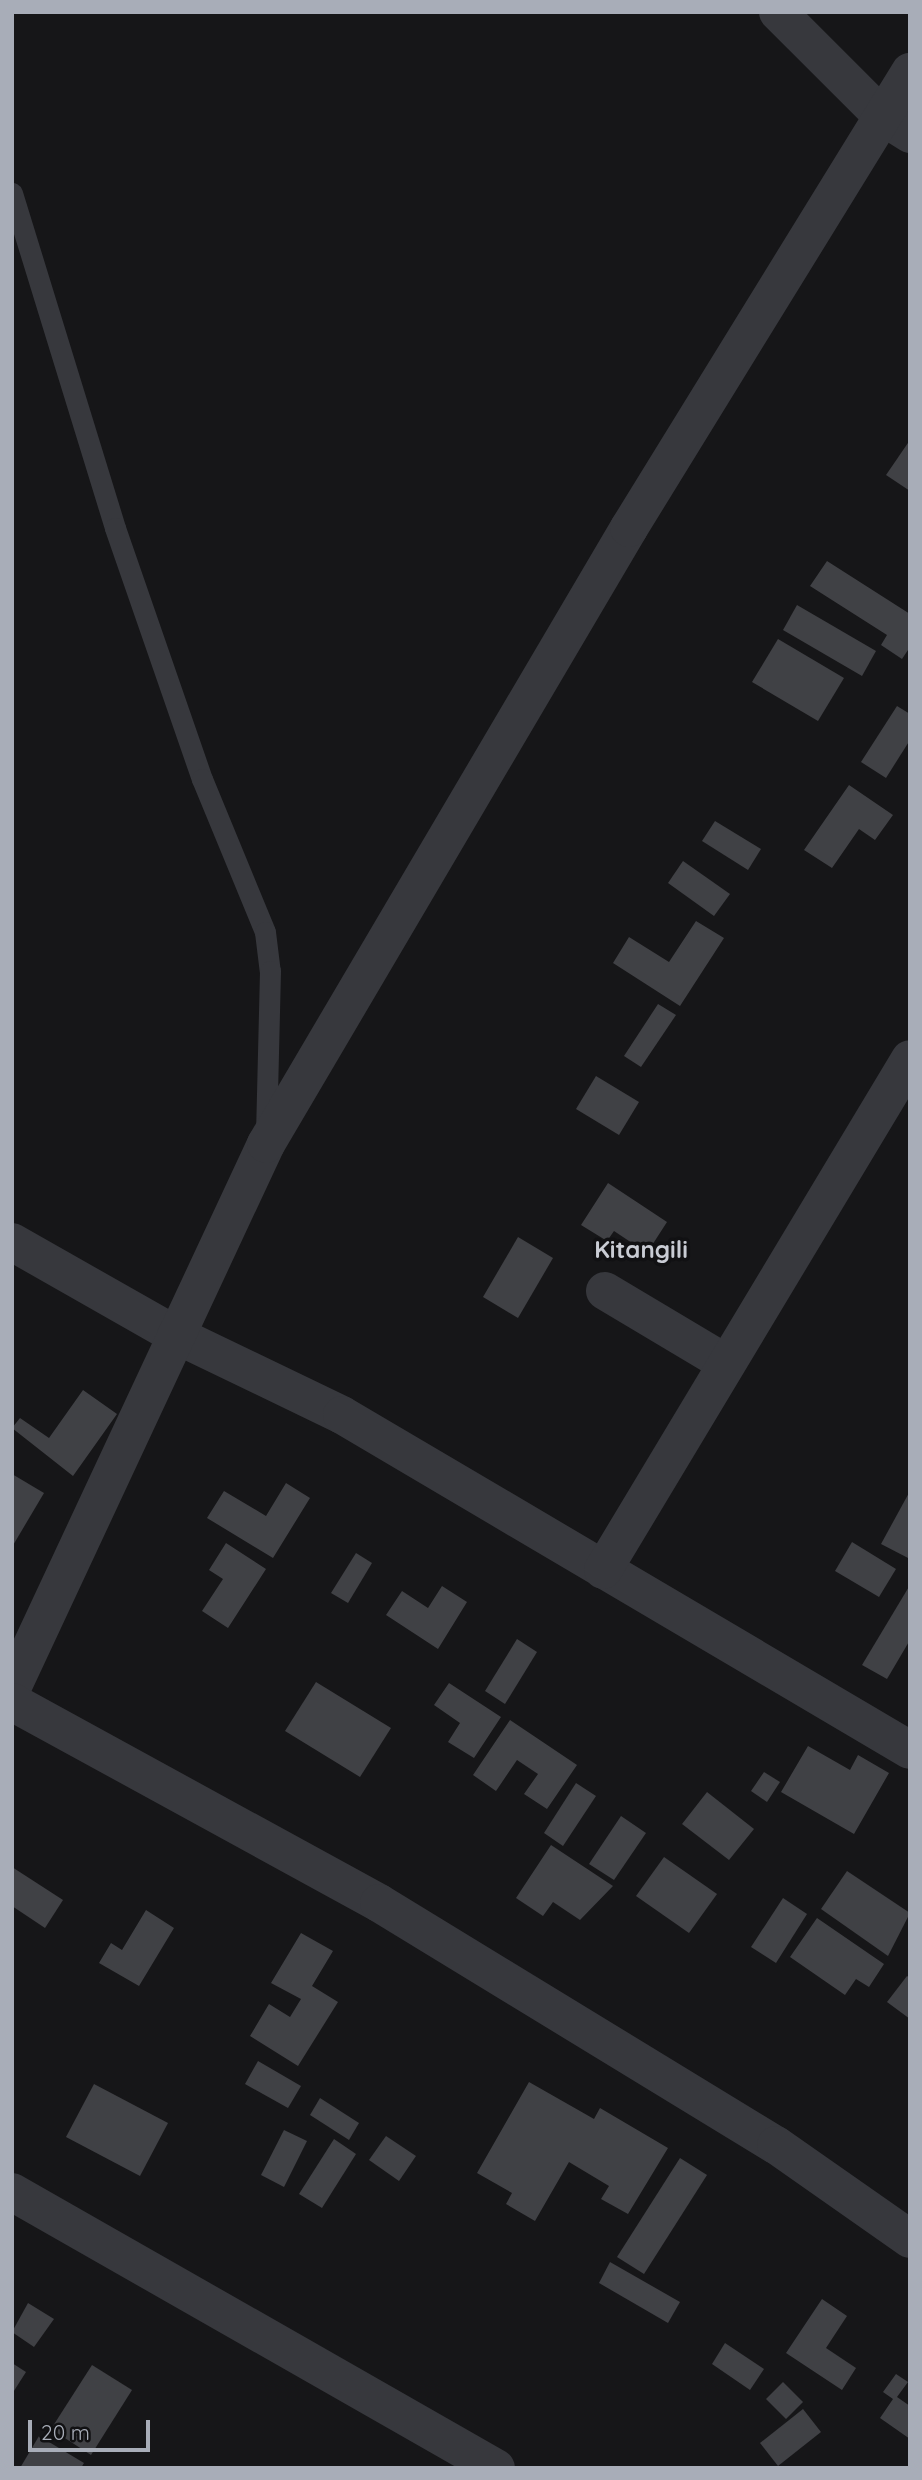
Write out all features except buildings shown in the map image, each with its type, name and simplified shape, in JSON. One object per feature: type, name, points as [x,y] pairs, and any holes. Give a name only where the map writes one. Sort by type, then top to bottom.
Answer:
[{"type":"street","points":[[778,12],[896,125]]},
{"type":"street","points":[[12,1688],[266,1144],[629,528],[896,125],[910,72]]},
{"type":"street","points":[[603,1570],[910,1059]]},
{"type":"street","points":[[12,1242],[176,1335],[342,1415],[910,1750]]},
{"type":"street","points":[[606,1292],[726,1363]]},
{"type":"street","points":[[12,1702],[391,1910],[776,2146],[910,2239]]},
{"type":"street","points":[[12,2192],[496,2468]]},
{"type":"lane","points":[[12,193],[116,528],[202,779],[265,932],[266,1144]]},
{"type":"district","name":"Kitangili","points":[[641,1250]]}]
